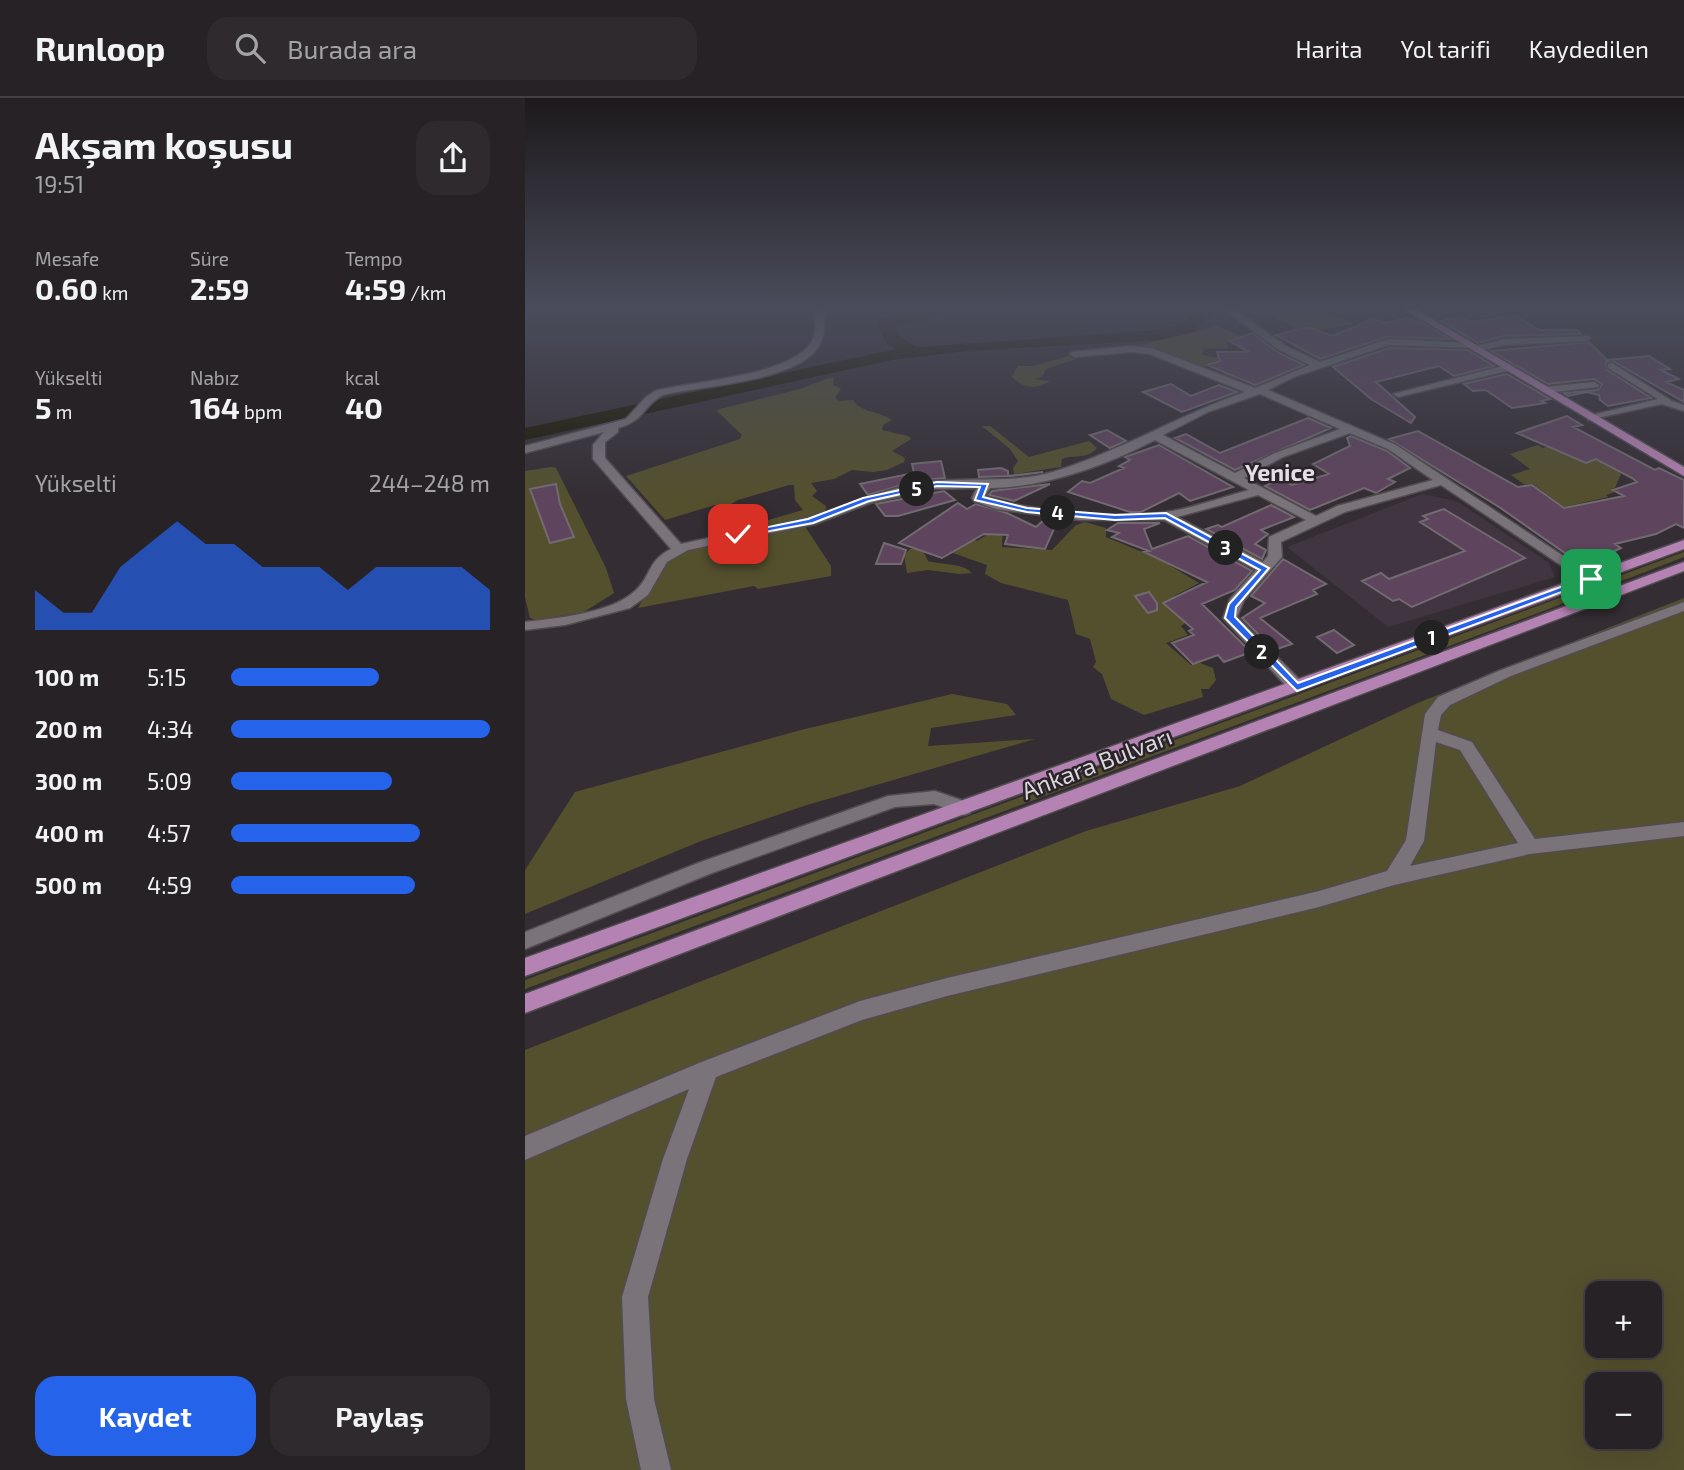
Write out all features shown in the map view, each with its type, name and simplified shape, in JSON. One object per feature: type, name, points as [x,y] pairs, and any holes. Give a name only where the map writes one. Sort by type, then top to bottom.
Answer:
[{"type":"main road","points":[[1516,373],[1684,472]]},
{"type":"main road","name":"Ankara Bulvarı","points":[[525,967],[1684,544]]},
{"type":"main road","name":"Ankara Bulvarı","points":[[525,1004],[1684,566]]},
{"type":"street","points":[[678,549],[599,459],[597,446],[601,439],[644,407],[652,396],[756,373]]},
{"type":"street","points":[[1210,373],[1352,428],[1401,452],[1591,579]]},
{"type":"street","points":[[525,625],[565,621],[625,606],[643,592],[662,559],[678,549],[738,534],[810,521],[866,499],[932,485],[985,485],[1060,474],[1156,436],[1205,410],[1300,373]]},
{"type":"street","points":[[1398,394],[1486,373]]},
{"type":"street","points":[[1592,418],[1667,400],[1623,373]]},
{"type":"street","points":[[1545,390],[1594,385]]},
{"type":"street","points":[[1662,401],[1684,408]]},
{"type":"street","points":[[525,450],[624,423]]},
{"type":"street","points":[[1235,478],[1279,455],[1352,428]]},
{"type":"street","points":[[1156,436],[1313,519]]},
{"type":"street","points":[[1297,687],[1230,618],[1232,606],[1275,556],[1274,540],[1313,519],[1396,492],[1442,481]]},
{"type":"street","points":[[985,485],[978,498],[1008,507],[1080,516],[1166,516],[1259,491]]},
{"type":"street","points":[[1166,516],[1265,569]]},
{"type":"street","points":[[1394,877],[1415,841],[1429,733],[1433,714],[1444,701],[1464,690],[1684,606]]},
{"type":"street","points":[[1429,733],[1467,747],[1530,847]]},
{"type":"street","points":[[525,941],[705,868],[894,801],[935,797],[964,808]]},
{"type":"street","points":[[525,1148],[707,1070],[860,1012],[897,1001],[1319,899],[1394,877],[1530,847],[1684,829]]},
{"type":"street","points":[[656,1470],[640,1399],[635,1297],[675,1159],[707,1070]]},
{"type":"shaded area","points":[[1014,373],[1044,373],[1042,377],[1034,379],[1050,381],[1034,387],[1025,386],[1012,377]]},
{"type":"shaded area","points":[[1245,373],[1246,375],[1236,378],[1220,374]]},
{"type":"shaded area","points":[[834,378],[833,385],[841,389],[835,398],[839,401],[853,400],[861,407],[887,417],[892,420],[883,425],[882,430],[911,439],[892,451],[905,458],[904,462],[887,470],[852,470],[834,479],[811,483],[817,491],[812,496],[826,506],[825,514],[747,531],[738,529],[745,521],[761,522],[803,510],[795,500],[794,485],[789,485],[738,500],[726,507],[715,505],[665,520],[626,476],[740,439],[742,435],[716,410],[800,389]]},
{"type":"shaded area","points":[[982,426],[990,426],[1029,457],[1089,441],[1097,448],[1089,454],[1062,459],[1061,467],[1014,474],[1013,468],[1018,461],[1010,449]]},
{"type":"shaded area","points":[[1556,444],[1586,463],[1601,458],[1621,474],[1615,488],[1611,489],[1615,492],[1606,495],[1608,497],[1564,507],[1533,484],[1525,485],[1511,475],[1530,469],[1510,454],[1538,445],[1543,448]]},
{"type":"shaded area","points":[[556,468],[606,568],[614,593],[584,612],[536,620],[530,618],[525,597],[525,471]]},
{"type":"shaded area","points":[[1422,494],[1457,501],[1549,563],[1555,577],[1388,627],[1287,547]]},
{"type":"shaded area","points":[[1085,522],[1106,528],[1106,537],[1159,559],[1199,583],[1174,596],[1192,618],[1181,626],[1188,635],[1166,643],[1191,665],[1200,663],[1213,668],[1216,680],[1209,689],[1201,689],[1203,697],[1144,715],[1111,699],[1102,674],[1093,667],[1096,662],[1090,639],[1076,634],[1068,600],[1001,583],[985,574],[987,565],[930,545],[954,532],[977,541],[1003,525],[1002,547],[1052,550],[1076,525]]},
{"type":"shaded area","points":[[804,525],[831,566],[831,576],[758,589],[754,586],[638,608],[663,563],[688,548]]},
{"type":"shaded area","points":[[910,549],[922,549],[928,561],[958,566],[972,573],[928,570],[907,573],[904,555]]},
{"type":"shaded area","points":[[1684,552],[1684,557],[1546,610],[525,989],[525,980]]},
{"type":"shaded area","points":[[1684,598],[1684,1470],[525,1470],[525,1050],[1086,831],[1240,786],[1420,702]]},
{"type":"shaded area","points":[[952,694],[1007,704],[1016,715],[931,728],[928,746],[1035,739],[807,805],[701,841],[525,914],[525,870],[575,792],[801,730]]},
{"type":"building","points":[[1226,373],[1284,373],[1255,385]]},
{"type":"building","points":[[1340,373],[1411,373],[1376,382],[1415,417],[1411,423],[1371,399]]},
{"type":"building","points":[[1529,373],[1612,373],[1651,398],[1608,406],[1600,400],[1599,395],[1587,392],[1568,396],[1564,393],[1598,390],[1602,384],[1594,379],[1548,384]]},
{"type":"building","points":[[1634,373],[1667,373],[1679,379],[1666,382],[1684,390],[1684,402]]},
{"type":"building","points":[[1507,374],[1550,399],[1541,401],[1545,403],[1512,408],[1486,390],[1473,391],[1464,384]]},
{"type":"building","points":[[1171,384],[1191,396],[1219,385],[1237,392],[1182,412],[1143,392]]},
{"type":"building","points":[[1567,416],[1582,425],[1573,427],[1655,470],[1659,468],[1684,480],[1684,528],[1676,524],[1656,534],[1615,544],[1621,548],[1600,558],[1605,561],[1588,569],[1499,507],[1389,439],[1418,431],[1518,487],[1532,485],[1564,508],[1624,496],[1613,490],[1637,482],[1632,478],[1596,459],[1586,463],[1517,433]]},
{"type":"building","points":[[1308,418],[1331,428],[1235,470],[1175,438],[1186,434],[1220,453]]},
{"type":"building","points":[[1107,430],[1126,441],[1110,448],[1090,435]]},
{"type":"building","points":[[1351,436],[1387,451],[1410,468],[1388,479],[1395,482],[1376,493],[1364,488],[1310,510],[1265,486],[1280,479],[1292,485],[1329,474],[1313,464],[1350,446],[1347,438]]},
{"type":"building","points":[[1159,445],[1233,487],[1190,501],[1179,493],[1141,512],[1130,512],[1068,492],[1082,481],[1090,483],[1124,468],[1119,466],[1130,460],[1125,457]]},
{"type":"building","points":[[941,461],[945,478],[916,481],[868,495],[860,484],[914,473],[912,464]]},
{"type":"building","points":[[1001,468],[1008,471],[1008,476],[1043,472],[1012,476],[979,477],[978,470]]},
{"type":"building","points":[[556,484],[560,504],[574,537],[550,543],[530,489]]},
{"type":"building","points":[[1050,484],[1014,501],[989,495],[992,491]]},
{"type":"building","points":[[944,491],[955,500],[898,516],[885,516],[876,504]]},
{"type":"building","points":[[958,503],[967,509],[976,504],[1007,513],[1036,527],[1046,518],[1058,520],[1045,549],[1005,544],[1008,535],[984,534],[942,558],[899,543]]},
{"type":"building","points":[[1271,505],[1294,517],[1261,530],[1268,534],[1255,544],[1266,550],[1262,559],[1206,529],[1218,525],[1222,527]]},
{"type":"building","points":[[1444,509],[1525,558],[1412,607],[1399,599],[1393,601],[1362,581],[1381,573],[1389,579],[1465,551],[1420,522],[1428,519],[1423,516]]},
{"type":"building","points":[[1118,523],[1160,523],[1144,529],[1152,549],[1188,536],[1252,571],[1235,590],[1202,604],[1251,652],[1224,662],[1218,655],[1193,664],[1172,643],[1194,635],[1189,631],[1193,629],[1163,603],[1207,582],[1144,552],[1149,551],[1112,537],[1119,533],[1107,530]]},
{"type":"building","points":[[884,543],[906,550],[901,564],[876,564]]},
{"type":"building","points":[[1283,559],[1326,584],[1313,590],[1317,594],[1260,618],[1292,644],[1274,650],[1242,618],[1265,603],[1251,596]]},
{"type":"building","points":[[1149,592],[1157,603],[1157,610],[1148,613],[1135,596]]},
{"type":"building","points":[[1334,630],[1354,645],[1337,653],[1317,637]]},
{"type":"waterway","points":[[525,434],[808,373]]},
{"type":"district","name":"Yenice","points":[[1280,473]]},
{"type":"route","points":[[738,534],[810,521],[866,499],[937,484],[985,485],[978,498],[996,505],[1027,510],[1080,516],[1166,516],[1265,569],[1232,606],[1230,618],[1297,687],[1591,579]]}]
